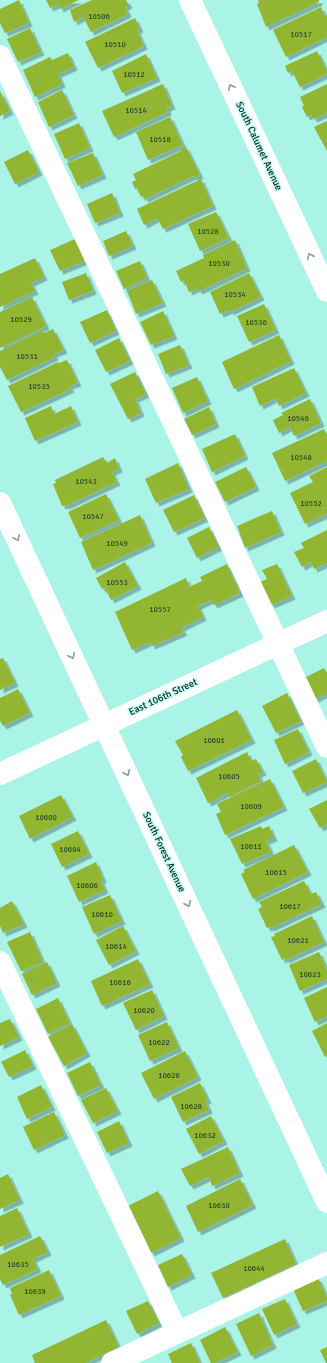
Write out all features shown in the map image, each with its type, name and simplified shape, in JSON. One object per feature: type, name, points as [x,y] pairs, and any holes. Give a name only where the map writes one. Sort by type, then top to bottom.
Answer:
[{"type":"street","name":"South Calumet Avenue","points":[[190,0],[327,291]]},
{"type":"street","points":[[0,56],[327,747]]},
{"type":"street","name":"South Forest Avenue","points":[[0,503],[327,1202]]},
{"type":"street","name":"East 106th Street","points":[[0,774],[327,621]]},
{"type":"street","points":[[0,962],[177,1332]]},
{"type":"street","points":[[112,1363],[327,1263]]},
{"type":"building","points":[[19,0],[29,23],[5,33],[0,23],[0,9]]},
{"type":"building","points":[[46,0],[79,0],[60,9],[58,4],[50,8]]},
{"type":"building","points":[[92,0],[126,0],[129,5],[125,7],[128,14],[91,32],[83,17],[74,22],[70,10]]},
{"type":"building","points":[[258,0],[319,0],[319,2],[266,27],[257,4],[259,3]]},
{"type":"building","points":[[321,7],[325,16],[327,15],[327,37],[286,57],[273,30]]},
{"type":"building","points":[[135,18],[140,29],[137,30],[144,46],[98,68],[85,42]]},
{"type":"building","points":[[30,28],[41,52],[18,62],[7,39]]},
{"type":"building","points":[[317,51],[327,74],[300,87],[292,71],[288,73],[285,66]]},
{"type":"building","points":[[68,53],[74,67],[58,74],[62,84],[35,97],[23,70],[50,57],[52,60]]},
{"type":"building","points":[[146,54],[157,78],[122,93],[112,71]]},
{"type":"building","points":[[163,84],[172,106],[167,108],[168,112],[114,137],[102,111]]},
{"type":"building","points":[[327,84],[327,113],[314,119],[311,115],[307,117],[302,107],[304,106],[300,97]]},
{"type":"building","points":[[62,90],[74,115],[49,127],[38,102]]},
{"type":"building","points":[[0,91],[10,111],[0,116]]},
{"type":"building","points":[[170,117],[183,145],[148,160],[136,132]]},
{"type":"building","points":[[327,121],[327,151],[314,127]]},
{"type":"building","points":[[79,123],[90,148],[65,159],[54,134]]},
{"type":"building","points":[[186,147],[200,175],[195,178],[193,176],[145,199],[143,196],[141,197],[137,188],[135,189],[132,182],[136,180],[133,174],[181,151],[180,149]]},
{"type":"building","points":[[28,150],[39,172],[15,184],[4,162]]},
{"type":"building","points":[[93,153],[103,175],[78,186],[67,163]]},
{"type":"building","points":[[201,179],[213,206],[163,229],[157,218],[144,225],[137,209]]},
{"type":"building","points":[[112,193],[120,213],[95,223],[87,204]]},
{"type":"building","points":[[216,212],[229,238],[200,251],[188,224]]},
{"type":"building","points":[[126,231],[133,246],[109,256],[103,241]]},
{"type":"building","points":[[75,239],[85,261],[60,271],[50,250]]},
{"type":"building","points":[[235,240],[247,268],[199,291],[197,288],[189,292],[184,280],[181,282],[176,271],[204,258],[203,255]]},
{"type":"building","points":[[35,258],[44,277],[31,283],[35,291],[0,307],[0,274]]},
{"type":"building","points":[[140,261],[147,278],[124,289],[116,271]]},
{"type":"building","points":[[86,273],[93,291],[69,300],[62,282]]},
{"type":"building","points":[[249,273],[261,297],[230,312],[230,310],[220,314],[210,292]]},
{"type":"building","points":[[152,280],[163,303],[136,314],[127,291]]},
{"type":"building","points":[[32,297],[46,326],[0,348],[0,312]]},
{"type":"building","points":[[264,304],[276,330],[249,342],[237,316]]},
{"type":"building","points":[[107,310],[116,331],[90,343],[80,322]]},
{"type":"building","points":[[163,311],[174,336],[151,345],[140,322]]},
{"type":"building","points":[[53,329],[64,350],[54,354],[55,357],[7,380],[0,367],[0,351],[43,330],[44,333]]},
{"type":"building","points":[[279,335],[291,361],[234,389],[222,362]]},
{"type":"building","points":[[119,338],[130,361],[106,372],[95,350]]},
{"type":"building","points":[[180,345],[189,365],[166,374],[158,354]]},
{"type":"building","points":[[67,360],[78,383],[69,386],[71,389],[21,412],[8,386],[58,362]]},
{"type":"building","points":[[294,368],[306,393],[279,406],[276,398],[260,406],[252,387]]},
{"type":"building","points":[[135,372],[146,394],[135,399],[141,413],[128,419],[110,384]]},
{"type":"building","points":[[197,377],[208,401],[183,413],[172,388]]},
{"type":"building","points":[[310,399],[321,423],[294,436],[290,427],[279,433],[273,420],[283,415],[281,413]]},
{"type":"building","points":[[51,406],[54,414],[71,406],[78,422],[35,441],[25,418]]},
{"type":"building","points":[[209,407],[216,424],[192,435],[184,419]]},
{"type":"building","points":[[324,429],[327,435],[327,461],[285,481],[272,453]]},
{"type":"building","points":[[235,434],[245,456],[212,472],[202,449]]},
{"type":"building","points":[[103,457],[107,463],[115,458],[119,469],[112,472],[117,482],[66,506],[62,506],[53,484],[56,483],[55,480]]},
{"type":"building","points":[[178,463],[189,489],[156,503],[145,479]]},
{"type":"building","points":[[246,467],[256,487],[225,502],[215,482]]},
{"type":"building","points":[[327,467],[327,514],[305,524],[290,493],[313,482],[309,476]]},
{"type":"building","points":[[106,494],[119,520],[80,538],[68,512]]},
{"type":"building","points":[[194,495],[205,518],[174,532],[163,510]]},
{"type":"building","points":[[272,511],[281,532],[245,548],[237,526]]},
{"type":"building","points":[[140,515],[152,543],[93,570],[81,542]]},
{"type":"building","points":[[209,527],[219,547],[197,558],[187,538]]},
{"type":"building","points":[[327,530],[327,563],[314,569],[311,562],[302,567],[294,552],[304,548],[301,543]]},
{"type":"building","points":[[125,562],[138,586],[111,600],[105,588],[102,589],[96,578]]},
{"type":"building","points":[[227,564],[240,593],[214,605],[211,600],[198,606],[203,617],[181,628],[184,632],[152,646],[150,642],[132,650],[115,612],[186,578],[189,587],[202,581],[200,577]]},
{"type":"building","points":[[277,564],[292,596],[271,605],[260,582],[267,579],[262,570]]},
{"type":"building","points":[[3,658],[15,683],[0,690],[0,659]]},
{"type":"building","points":[[324,668],[327,673],[327,693],[315,699],[304,678]]},
{"type":"building","points":[[18,689],[30,713],[3,726],[0,721],[0,698]]},
{"type":"building","points":[[287,693],[301,721],[276,733],[262,706]]},
{"type":"building","points":[[237,710],[252,740],[188,771],[181,757],[183,755],[175,741]]},
{"type":"building","points":[[298,729],[309,752],[285,764],[274,740]]},
{"type":"building","points":[[247,752],[251,761],[256,759],[263,772],[258,774],[261,781],[230,797],[227,793],[208,803],[196,778]]},
{"type":"building","points":[[316,759],[327,782],[303,793],[292,771]]},
{"type":"building","points":[[270,779],[284,807],[225,835],[216,814],[221,812],[217,804]]},
{"type":"building","points":[[61,795],[73,817],[30,839],[19,816]]},
{"type":"building","points":[[327,800],[327,824],[320,828],[309,809]]},
{"type":"building","points":[[261,826],[262,829],[269,826],[274,838],[266,841],[271,852],[242,864],[230,839]]},
{"type":"building","points":[[78,831],[89,854],[62,867],[51,844]]},
{"type":"building","points":[[294,845],[308,872],[253,899],[241,874],[245,872],[243,870]]},
{"type":"building","points":[[96,862],[103,879],[101,881],[105,890],[79,902],[67,876]]},
{"type":"building","points":[[304,881],[311,894],[316,892],[322,904],[271,928],[267,928],[258,909],[262,907],[259,902]]},
{"type":"building","points":[[110,895],[122,921],[94,934],[82,907]]},
{"type":"building","points":[[12,901],[24,924],[3,933],[0,926],[0,908]]},
{"type":"building","points":[[312,916],[324,942],[286,960],[285,958],[282,960],[271,937],[275,936],[274,934]]},
{"type":"building","points":[[123,926],[136,951],[109,965],[96,940]]},
{"type":"building","points":[[30,932],[43,962],[21,971],[7,942]]},
{"type":"building","points":[[319,952],[327,970],[327,979],[300,991],[289,965]]},
{"type":"building","points":[[138,959],[150,984],[102,1006],[91,981]]},
{"type":"building","points":[[47,962],[57,983],[32,995],[22,974]]},
{"type":"building","points":[[327,987],[327,1016],[315,1022],[304,998]]},
{"type":"building","points":[[152,990],[164,1016],[136,1030],[123,1003]]},
{"type":"building","points":[[58,998],[70,1023],[48,1034],[36,1009]]},
{"type":"building","points":[[10,1019],[19,1037],[0,1046],[0,1023]]},
{"type":"building","points":[[167,1022],[179,1048],[150,1061],[138,1035]]},
{"type":"building","points":[[327,1023],[327,1056],[325,1057],[312,1031]]},
{"type":"building","points":[[72,1024],[87,1053],[64,1066],[48,1037]]},
{"type":"building","points":[[25,1050],[33,1066],[9,1077],[1,1062]]},
{"type":"building","points":[[185,1051],[198,1077],[154,1099],[141,1073]]},
{"type":"building","points":[[90,1062],[101,1085],[78,1096],[67,1073]]},
{"type":"building","points":[[200,1083],[208,1100],[205,1101],[209,1110],[183,1122],[171,1097]]},
{"type":"building","points":[[41,1085],[52,1107],[27,1119],[17,1097]]},
{"type":"building","points":[[106,1088],[118,1111],[93,1123],[81,1100]]},
{"type":"building","points":[[54,1112],[65,1135],[34,1150],[23,1127]]},
{"type":"building","points":[[211,1116],[224,1141],[199,1154],[186,1129]]},
{"type":"building","points":[[119,1121],[129,1143],[107,1153],[97,1132]]},
{"type":"building","points":[[228,1147],[240,1173],[212,1186],[209,1177],[190,1186],[181,1169]]},
{"type":"building","points":[[8,1174],[20,1200],[0,1209],[0,1178]]},
{"type":"building","points":[[240,1179],[253,1205],[198,1232],[186,1206]]},
{"type":"building","points":[[158,1191],[181,1238],[151,1253],[128,1206]]},
{"type":"building","points":[[17,1208],[29,1234],[0,1247],[0,1216]]},
{"type":"building","points":[[40,1236],[48,1252],[33,1259],[38,1269],[3,1285],[0,1279],[0,1255]]},
{"type":"building","points":[[285,1239],[296,1264],[223,1298],[211,1273]]},
{"type":"building","points":[[182,1254],[192,1275],[168,1287],[158,1265]]},
{"type":"building","points":[[49,1270],[61,1296],[19,1315],[10,1295],[12,1294],[10,1288]]},
{"type":"building","points":[[318,1278],[327,1297],[327,1301],[303,1311],[293,1289]]},
{"type":"building","points":[[285,1299],[297,1324],[274,1335],[262,1309]]},
{"type":"building","points":[[148,1301],[159,1323],[137,1334],[126,1311]]},
{"type":"building","points":[[259,1313],[273,1345],[251,1356],[236,1324]]},
{"type":"building","points":[[106,1320],[119,1347],[85,1363],[35,1363],[32,1355]]},
{"type":"building","points":[[225,1327],[238,1352],[215,1363],[211,1363],[200,1340]]},
{"type":"building","points":[[191,1343],[200,1363],[172,1363],[168,1354]]},
{"type":"building","points":[[327,1347],[327,1363],[326,1363],[320,1350]]}]
